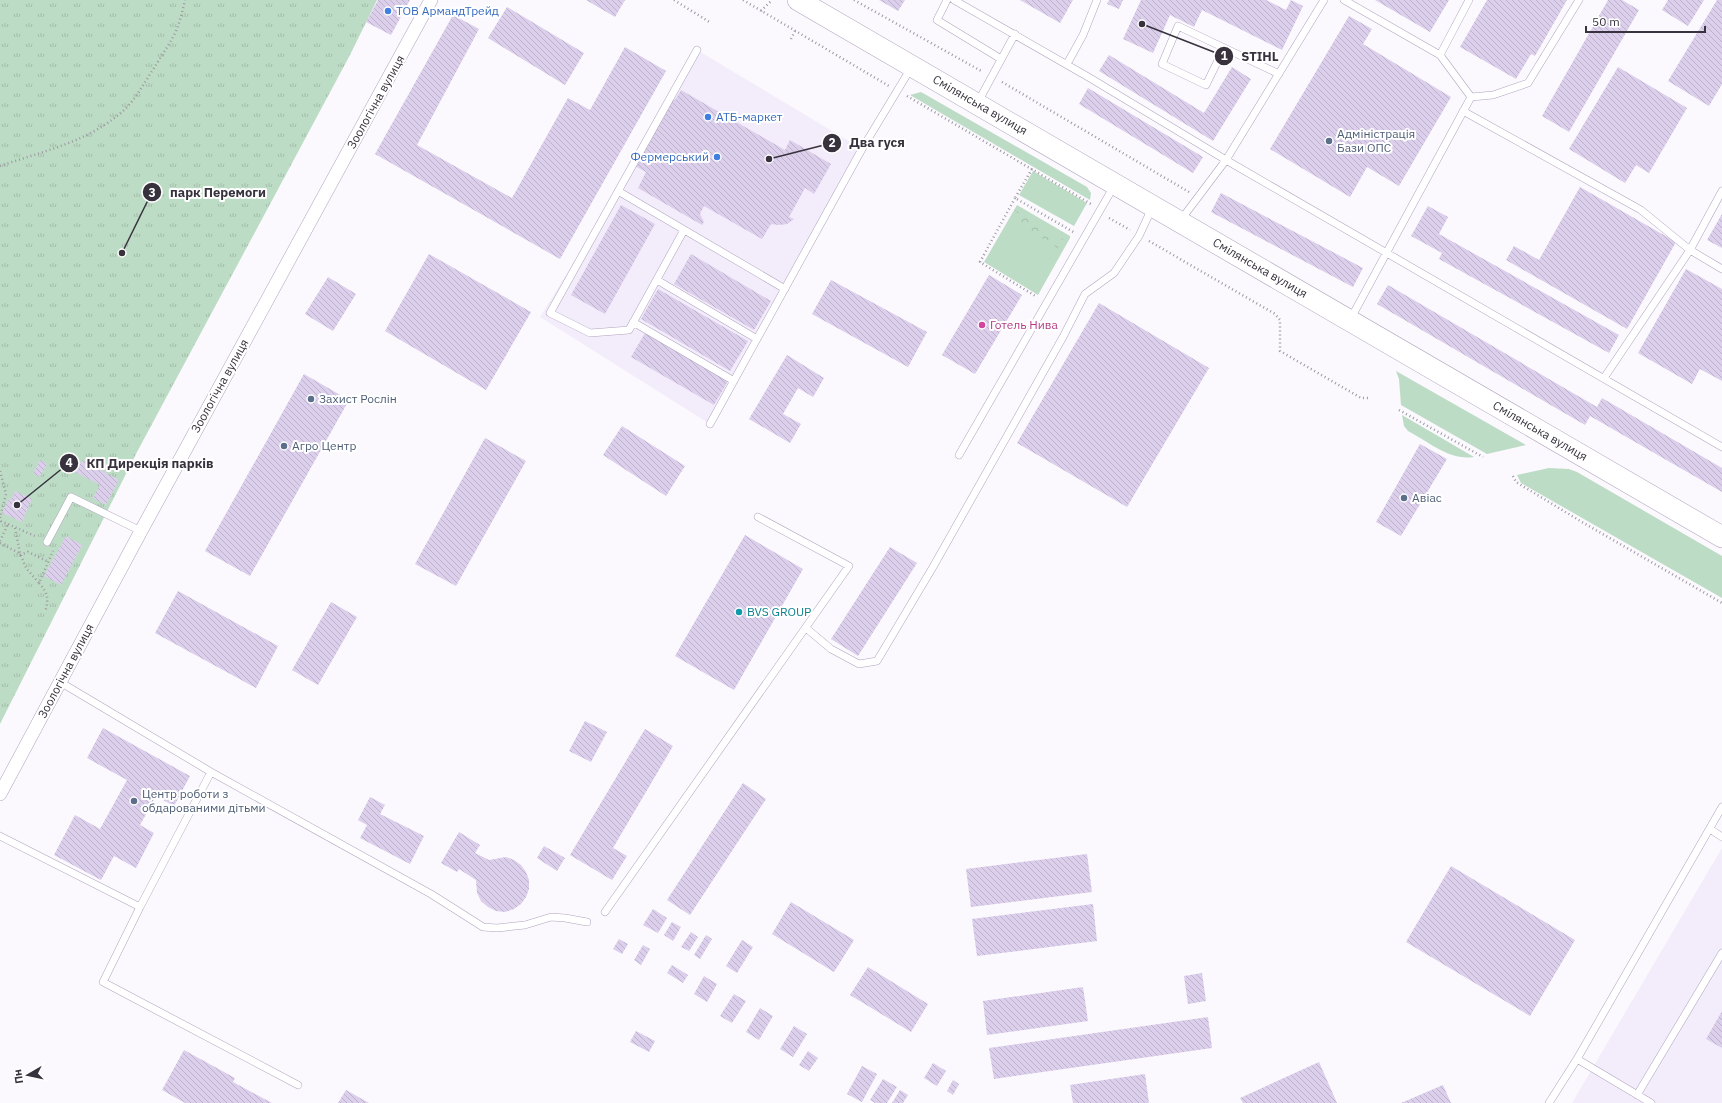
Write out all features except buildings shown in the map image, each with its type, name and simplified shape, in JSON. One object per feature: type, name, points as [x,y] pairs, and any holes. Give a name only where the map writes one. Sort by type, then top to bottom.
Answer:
[{"type":"main road","name":"Смілянська вулиця","points":[[798,0],[1722,537]]},
{"type":"street","name":"Зоологічна вулиця","points":[[0,794],[3,781],[60,682],[431,0]]},
{"type":"lane","points":[[947,0],[937,20],[1001,58]]},
{"type":"lane","points":[[954,0],[1067,64],[1226,160],[1385,253],[1722,446]]},
{"type":"lane","points":[[1067,64],[1083,35],[1097,0]]},
{"type":"lane","points":[[1344,0],[1440,55],[1470,97]]},
{"type":"lane","points":[[1440,55],[1469,0]]},
{"type":"lane","points":[[1470,97],[1493,95],[1528,83],[1579,0]]},
{"type":"lane","points":[[1179,222],[1226,160],[1321,1]]},
{"type":"lane","points":[[1224,48],[1206,85],[1162,64],[1178,26],[1224,48],[1278,74]]},
{"type":"lane","points":[[976,104],[1015,34]]},
{"type":"lane","points":[[684,230],[629,330],[590,333],[550,313],[697,50]]},
{"type":"lane","points":[[710,424],[862,149],[912,66]]},
{"type":"lane","points":[[1350,320],[1470,97]]},
{"type":"lane","points":[[1463,111],[1641,210],[1690,250],[1722,269]]},
{"type":"lane","points":[[959,455],[1115,184]]},
{"type":"lane","points":[[618,191],[785,289]]},
{"type":"lane","points":[[1604,378],[1690,250],[1722,191]]},
{"type":"lane","points":[[806,628],[831,649],[859,664],[877,661],[941,553],[1085,294],[1114,273],[1139,236],[1152,206]]},
{"type":"lane","points":[[657,280],[757,339]]},
{"type":"lane","points":[[633,322],[734,381]]},
{"type":"lane","points":[[48,542],[71,497],[141,532]]},
{"type":"lane","points":[[605,912],[849,566],[758,517]]},
{"type":"lane","points":[[60,682],[211,772],[431,894],[483,926],[497,928],[525,925],[552,917],[587,922]]},
{"type":"lane","points":[[211,772],[140,907],[103,982],[298,1085]]},
{"type":"lane","points":[[1549,1103],[1577,1059],[1722,808]]},
{"type":"lane","points":[[1710,829],[1722,836]]},
{"type":"lane","points":[[0,836],[140,907]]},
{"type":"lane","points":[[1637,1095],[1722,953]]},
{"type":"lane","points":[[1577,1059],[1651,1103]]},
{"type":"path","points":[[0,166],[61,147],[99,127],[124,110],[135,98],[173,37],[180,20],[185,0]]},
{"type":"path","points":[[674,0],[711,23]]},
{"type":"path","points":[[743,0],[795,32],[1088,201],[1099,212],[1275,314],[1280,320],[1280,351],[1360,398],[1369,398]]},
{"type":"path","points":[[761,11],[772,0]]},
{"type":"path","points":[[854,0],[992,76],[1198,198]]},
{"type":"path","points":[[791,39],[795,32]]},
{"type":"path","points":[[1032,169],[980,262],[1047,302]]},
{"type":"path","points":[[1015,198],[1084,238]]},
{"type":"path","points":[[1399,410],[1484,457]]},
{"type":"path","points":[[0,471],[6,494],[0,517],[1,521],[56,545],[39,583]]},
{"type":"path","points":[[1513,476],[1516,482],[1722,603]]},
{"type":"path","points":[[8,524],[0,542],[20,554],[28,552],[49,562]]},
{"type":"path","points":[[15,528],[20,554],[26,568],[48,595],[45,612]]},
{"type":"shaded area","name":"Фермерський","points":[[697,50],[862,149],[710,424],[540,317],[618,191]]},
{"type":"shaded area","points":[[1722,848],[1722,1103],[1572,1103]]},
{"type":"green space","points":[[0,0],[377,0],[350,55],[137,452],[0,724]]},
{"type":"green space","points":[[921,92],[1087,187],[1091,193],[1090,200],[910,95]]},
{"type":"green space","points":[[1033,171],[1087,203],[1074,226],[1019,195]]},
{"type":"green space","points":[[1017,205],[1070,236],[1038,295],[984,262]]},
{"type":"green space","points":[[1015,210],[1067,242],[1062,251],[1010,218]]},
{"type":"green space","points":[[1396,371],[1526,445],[1487,454],[1401,405],[1399,379]]},
{"type":"green space","points":[[1402,415],[1474,457],[1457,456],[1440,450],[1408,431],[1404,426]]},
{"type":"green space","points":[[1549,468],[1569,469],[1577,472],[1722,556],[1722,598],[1521,483],[1517,475]]},
{"type":"place","name":"ТОВ АрмандТрейд","points":[[388,11]]},
{"type":"place","name":"STIHL","points":[[1142,24]]},
{"type":"place","name":"АТБ-маркет","points":[[708,117]]},
{"type":"place","name":"Адміністрація Бази ОПС","points":[[1329,141]]},
{"type":"place","name":"Фермерський","points":[[717,157]]},
{"type":"place","name":"Два гуся","points":[[769,159]]},
{"type":"place","name":"парк Перемоги","points":[[122,253]]},
{"type":"place","name":"Готель Нива","points":[[982,325]]},
{"type":"place","name":"Захист Рослін","points":[[311,399]]},
{"type":"place","name":"Агро Центр","points":[[284,446]]},
{"type":"place","name":"Авіас","points":[[1404,498]]},
{"type":"place","name":"КП Дирекція парків","points":[[17,505]]},
{"type":"place","name":"BVS GROUP","points":[[739,612]]},
{"type":"place","name":"Центр роботи з обдарованими дітьми","points":[[134,801]]}]
